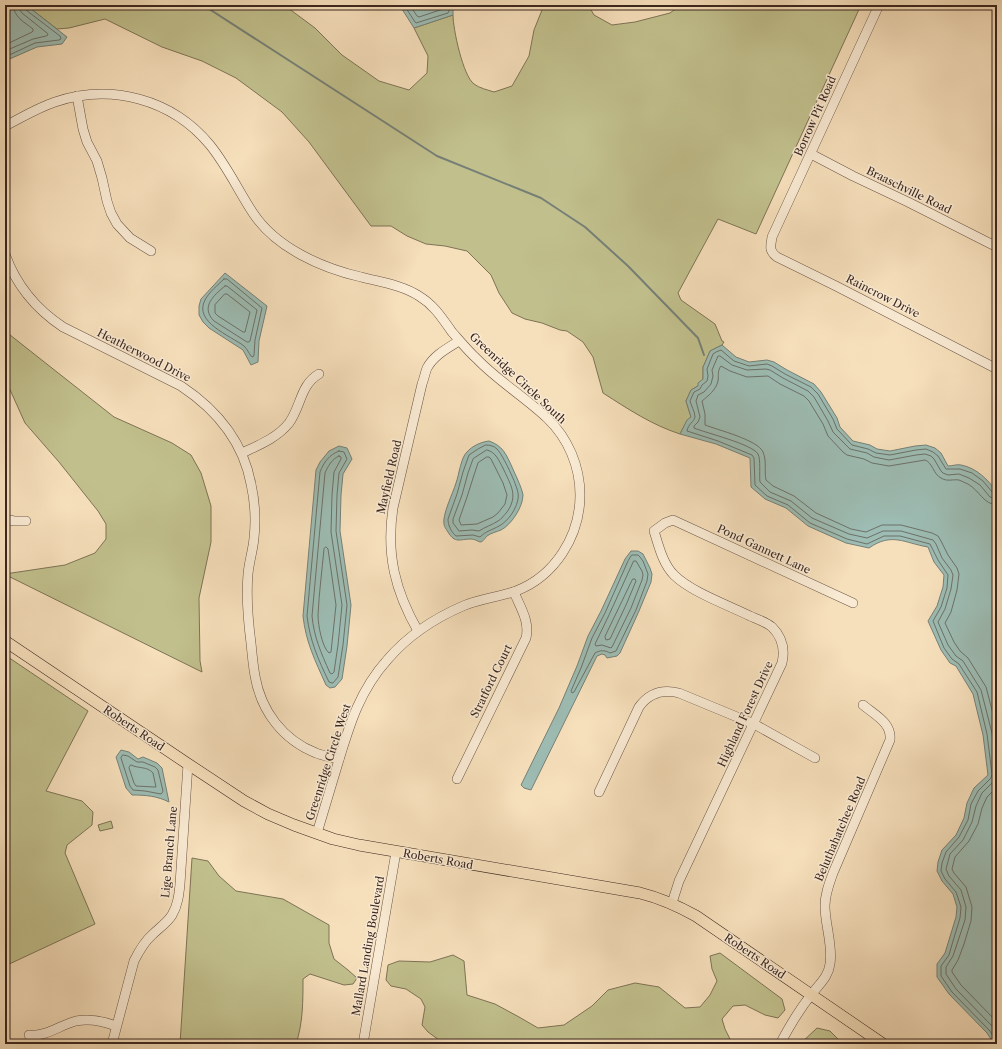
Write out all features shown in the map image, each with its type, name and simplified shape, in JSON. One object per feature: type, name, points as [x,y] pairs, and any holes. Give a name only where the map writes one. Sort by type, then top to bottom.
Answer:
[{"type":"main road","name":"Roberts Road","points":[[5,641],[235,795],[294,825],[317,834],[359,845],[640,893],[672,903],[696,916],[883,1044]]},
{"type":"street","name":"Borrow Pit Road","points":[[772,237],[879,5]]},
{"type":"street","name":"Greenridge Circle South","points":[[5,126],[40,107],[77,96],[112,94],[129,96],[147,101],[172,112],[195,129],[212,147],[254,215],[278,240],[294,251],[336,270],[405,288],[432,306],[459,341],[477,360],[557,428],[570,450],[578,474],[580,490],[579,513],[572,536],[566,548],[560,558],[542,576],[514,592]]},
{"type":"street","points":[[77,96],[83,129],[100,172],[111,213],[117,224],[130,238],[151,251]]},
{"type":"street","name":"Braaschville Road","points":[[811,154],[997,247]]},
{"type":"street","name":"Raincrow Drive","points":[[772,237],[770,247],[772,252],[777,257],[997,369]]},
{"type":"street","name":"Heatherwood Drive","points":[[5,254],[22,289],[39,309],[52,320],[63,327],[169,379],[193,394],[213,412],[235,441],[242,453],[246,465],[254,503],[254,539],[248,573],[247,594],[254,668],[258,690],[269,715],[286,735],[311,751],[339,759]]},
{"type":"street","name":"Mayfield Road","points":[[418,631],[404,605],[395,576],[391,551],[391,524],[393,508],[422,384],[427,369],[436,356],[459,341]]},
{"type":"street","points":[[242,453],[266,442],[282,430],[294,415],[305,387],[319,374]]},
{"type":"street","points":[[5,519],[14,521],[26,520]]},
{"type":"street","name":"Pond Gannett Lane","points":[[665,523],[673,520],[853,603]]},
{"type":"street","name":"Highland Forest Drive","points":[[665,523],[654,531],[661,553],[673,574],[689,587],[768,624],[777,633],[784,649],[782,663],[679,881],[672,903]]},
{"type":"street","name":"Greenridge Circle West","points":[[317,834],[354,712],[372,679],[389,657],[418,631],[452,611],[479,600],[514,592]]},
{"type":"street","name":"Stratford Court","points":[[457,779],[526,638],[527,624],[514,592]]},
{"type":"street","points":[[599,792],[639,707],[648,697],[663,691],[679,693],[754,724],[815,758]]},
{"type":"street","name":"Beluthahatchee Road","points":[[780,1044],[811,994],[827,975],[830,964],[830,955],[825,897],[833,873],[890,740],[888,726],[863,705]]},
{"type":"street","name":"Lige Branch Lane","points":[[112,1044],[131,970],[138,952],[151,936],[169,920],[176,907],[179,896],[188,764]]},
{"type":"street","name":"Mallard Landing Boulevard","points":[[363,1044],[396,852]]},
{"type":"street","points":[[29,1035],[42,1035],[68,1024],[84,1020],[102,1021],[116,1026]]},
{"type":"shaded area","points":[[26,5],[269,5],[274,8],[288,8],[315,28],[342,55],[379,81],[409,90],[427,73],[428,56],[414,28],[453,15],[459,52],[466,72],[474,84],[478,87],[494,92],[512,86],[529,56],[534,30],[544,5],[588,5],[594,15],[612,25],[635,22],[670,13],[681,5],[861,5],[756,234],[718,219],[678,293],[681,300],[715,324],[722,341],[724,342],[722,345],[710,351],[703,367],[703,379],[698,386],[691,390],[686,401],[691,417],[680,434],[631,411],[603,393],[593,357],[583,342],[567,331],[525,319],[512,313],[499,293],[491,275],[467,251],[445,246],[426,244],[407,236],[391,226],[371,226],[309,142],[282,112],[236,78],[202,61],[162,47],[105,19],[69,28],[57,29]]},
{"type":"shaded area","points":[[5,331],[114,417],[172,443],[191,455],[201,473],[211,506],[211,542],[199,598],[200,661],[202,672],[6,575],[5,576],[5,574],[65,565],[95,553],[106,539],[106,524],[98,511],[59,462],[25,423],[7,383],[5,382]]},
{"type":"shaded area","points":[[5,655],[88,711],[46,791],[82,801],[93,812],[92,825],[67,845],[65,853],[95,924],[5,966]]},
{"type":"shaded area","points":[[111,821],[113,828],[100,831],[98,825]]},
{"type":"shaded area","points":[[192,858],[208,861],[219,876],[236,891],[283,899],[329,925],[329,943],[334,959],[357,978],[353,984],[344,985],[310,974],[303,979],[303,1004],[296,1044],[180,1044]]},
{"type":"shaded area","points":[[720,953],[782,999],[785,1010],[778,1018],[765,1015],[745,1005],[733,1006],[722,1019],[731,1041],[729,1044],[439,1044],[439,1040],[428,1032],[422,1025],[425,1007],[421,999],[406,989],[391,986],[386,980],[388,965],[399,961],[430,962],[453,955],[464,961],[467,995],[495,1004],[538,1028],[564,1025],[592,1006],[608,990],[635,983],[659,987],[685,1008],[700,1007],[710,995],[717,981],[712,969],[710,956]]},
{"type":"shaded area","points":[[817,1028],[830,1031],[843,1044],[800,1044]]},
{"type":"water","points":[[5,5],[26,5],[67,37],[62,44],[37,47],[5,61]]},
{"type":"water","points":[[402,5],[453,5],[453,15],[414,28],[402,9]]},
{"type":"water","points":[[225,273],[267,306],[259,341],[258,362],[251,365],[243,350],[209,328],[199,315],[201,299]]},
{"type":"water","points":[[722,345],[736,357],[749,362],[767,360],[774,362],[814,384],[821,392],[837,418],[840,427],[853,441],[870,445],[877,449],[890,451],[926,445],[935,448],[941,453],[948,466],[959,465],[972,469],[986,479],[997,492],[997,1044],[994,1044],[987,1033],[949,994],[937,977],[937,964],[945,953],[956,917],[957,907],[953,894],[942,881],[937,871],[938,862],[942,850],[956,835],[964,818],[967,803],[974,788],[988,775],[983,735],[973,694],[956,666],[950,663],[941,650],[928,621],[937,606],[943,587],[944,575],[934,562],[928,547],[905,541],[891,540],[877,543],[869,548],[846,543],[808,526],[786,508],[765,499],[751,487],[750,458],[716,444],[680,434],[687,420],[691,417],[686,401],[691,390],[698,386],[698,383],[703,379],[703,367],[710,351]]},
{"type":"water","points":[[489,441],[498,445],[508,458],[523,495],[521,505],[516,515],[505,528],[492,533],[482,541],[480,542],[472,539],[455,539],[446,529],[444,520],[462,462],[465,454],[471,448],[480,443]]},
{"type":"water","points":[[339,446],[347,448],[352,459],[343,474],[340,531],[351,605],[342,679],[335,687],[330,688],[326,685],[306,635],[303,616],[316,470],[320,462],[329,451]]},
{"type":"water","points":[[631,551],[638,551],[643,554],[652,574],[651,582],[639,611],[620,653],[617,656],[607,658],[602,654],[597,656],[531,790],[524,788],[521,785],[559,708],[588,636],[625,559]]},
{"type":"water","points":[[121,750],[129,752],[138,759],[143,757],[157,763],[162,768],[169,802],[151,796],[132,795],[126,788],[116,757]]},
{"type":"waterway","points":[[203,5],[437,156],[541,198],[585,227],[628,266],[698,338],[704,355]]}]
